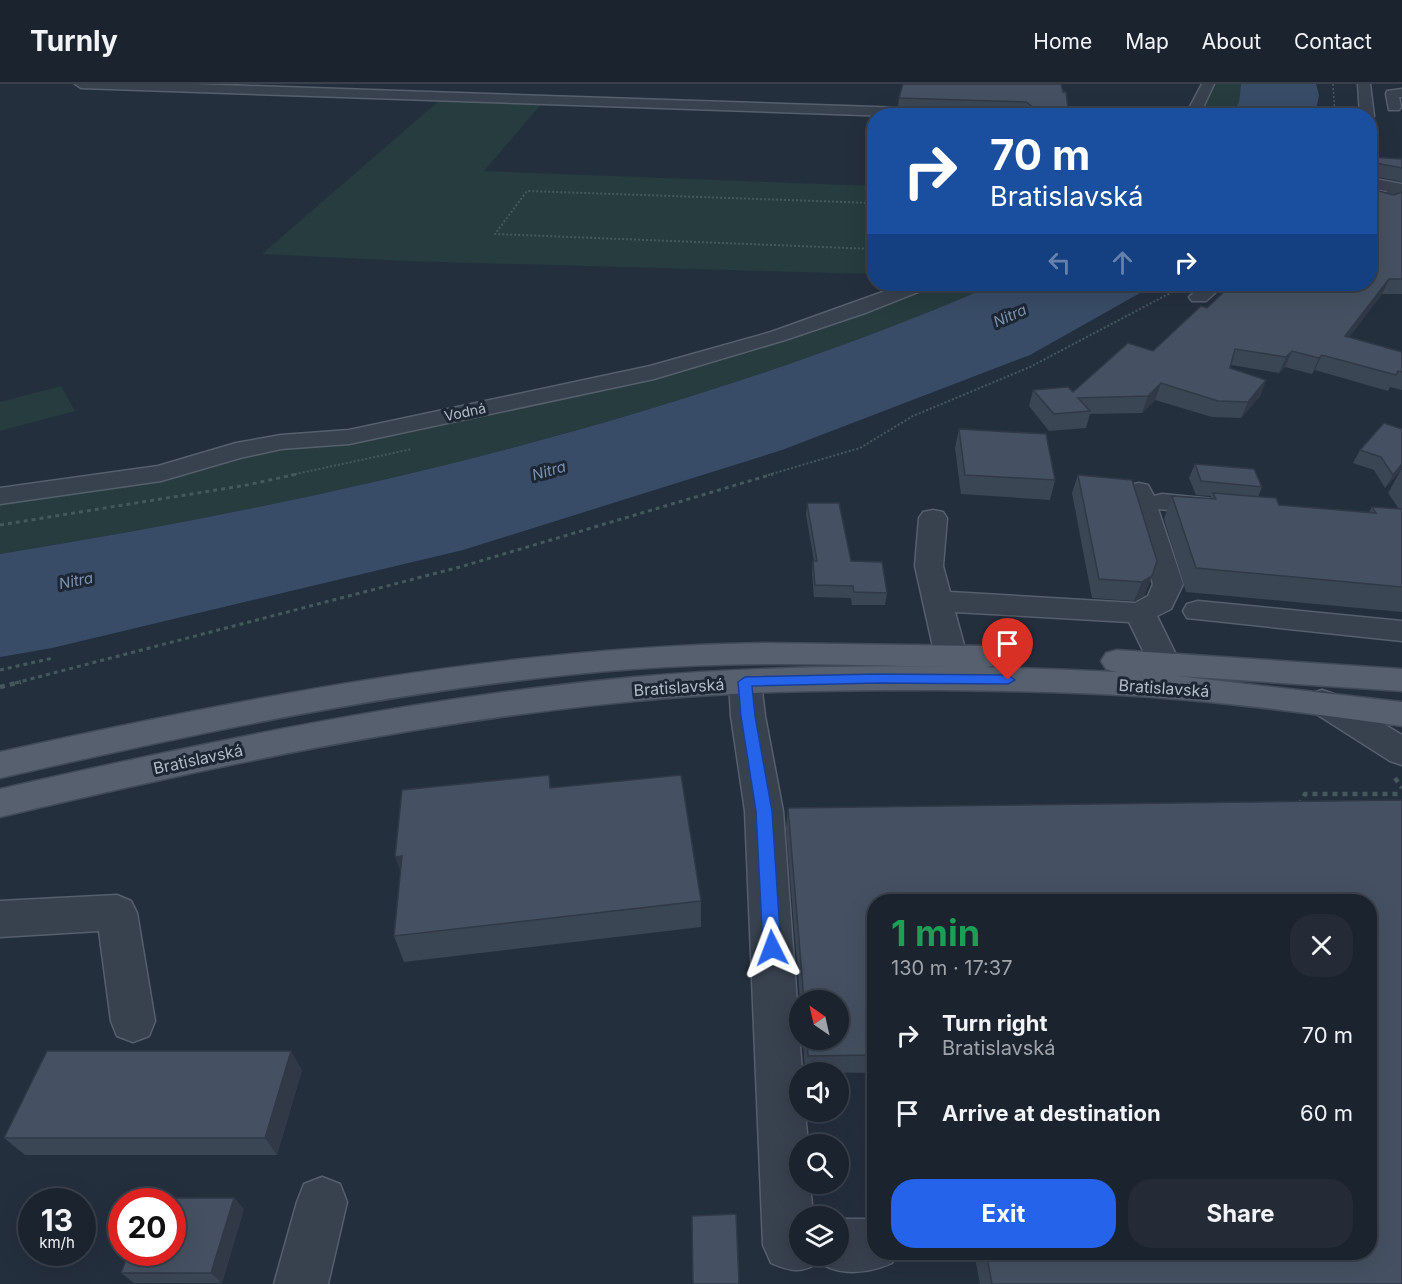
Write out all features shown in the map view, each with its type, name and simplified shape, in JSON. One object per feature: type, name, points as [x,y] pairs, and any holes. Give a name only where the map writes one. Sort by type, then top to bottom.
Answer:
[{"type":"main road","name":"Bratislavská","points":[[0,765],[232,714],[415,683],[560,664],[711,654],[951,656],[1164,663],[1318,672],[1402,680]]},
{"type":"main road","name":"Bratislavská","points":[[0,803],[183,762],[414,718],[637,689],[745,682],[878,678],[1049,680],[1174,687],[1322,702],[1402,714]]},
{"type":"main road","points":[[414,718],[415,683]]},
{"type":"street","points":[[81,84],[867,110]]},
{"type":"street","points":[[1197,108],[1208,84]]},
{"type":"street","points":[[1364,84],[1366,108]]},
{"type":"street","points":[[1386,84],[1402,85]]},
{"type":"street","points":[[1394,107],[1392,94],[1402,93]]},
{"type":"street","points":[[1377,199],[1388,201],[1397,188],[1387,179]]},
{"type":"street","name":"Vodná","points":[[0,496],[161,474],[260,446],[297,440],[349,437],[654,372],[778,336],[903,291]]},
{"type":"street","points":[[1199,297],[1206,291]]},
{"type":"street","points":[[937,602],[1140,613],[1160,602],[1168,584],[1151,496],[1242,509]]},
{"type":"street","points":[[933,518],[929,566],[951,656]]},
{"type":"street","points":[[1198,611],[1402,631]]},
{"type":"street","points":[[1140,613],[1164,663]]},
{"type":"street","points":[[745,682],[748,716],[782,811],[789,1245]]},
{"type":"street","points":[[1322,702],[1402,752]]},
{"type":"street","points":[[0,919],[117,913],[133,1021]]},
{"type":"street","points":[[301,1284],[322,1202]]},
{"type":"street","points":[[849,1245],[867,1245]]},
{"type":"path","points":[[1333,84],[1334,108]]},
{"type":"path","points":[[867,203],[527,191],[495,234],[867,249]]},
{"type":"path","points":[[0,687],[460,567],[860,448],[879,433],[905,419],[1009,376],[1108,328],[1174,291]]},
{"type":"path","points":[[0,525],[247,485],[419,448]]},
{"type":"path","points":[[0,670],[53,657]]},
{"type":"path","points":[[1299,805],[1305,794],[1402,794]]},
{"type":"green space","points":[[1210,84],[1241,84],[1239,102],[1236,108],[1200,108]]},
{"type":"green space","points":[[441,99],[543,102],[484,171],[867,186],[867,274],[405,261],[262,254]]},
{"type":"green space","points":[[910,291],[979,291],[816,355],[679,400],[555,436],[398,476],[240,511],[0,554],[0,500],[670,372]]},
{"type":"green space","points":[[61,386],[75,411],[0,431],[0,402]]},
{"type":"water","points":[[1241,84],[1316,84],[1319,95],[1316,108],[1236,108],[1239,102]]},
{"type":"water","name":"Nitra","points":[[979,291],[1144,291],[1030,355],[782,450],[463,550],[52,648],[0,657],[0,554],[240,511],[476,457],[679,400],[816,355]]},
{"type":"building","points":[[903,84],[1061,84],[1063,92],[1066,92],[1068,108],[1034,108],[1026,102],[899,98]]},
{"type":"building","points":[[1377,157],[1402,159],[1402,168],[1377,163]]},
{"type":"building","points":[[1377,191],[1394,195],[1402,192],[1402,279],[1389,279],[1345,336],[1402,352],[1402,372],[1398,371],[1396,375],[1322,355],[1319,358],[1292,351],[1286,357],[1235,349],[1230,368],[1266,380],[1248,402],[1218,401],[1161,383],[1148,396],[1078,398],[1090,411],[1054,414],[1033,390],[1068,387],[1073,392],[1128,343],[1153,351],[1201,306],[1207,308],[1225,291],[1377,291]]},
{"type":"building","points":[[1384,423],[1402,429],[1402,464],[1393,475],[1381,457],[1360,450]]},
{"type":"building","points":[[959,429],[1046,434],[1055,480],[965,475]]},
{"type":"building","points":[[1195,464],[1254,469],[1262,487],[1201,481]]},
{"type":"building","points":[[1078,475],[1132,480],[1157,561],[1152,576],[1142,582],[1099,579]]},
{"type":"building","points":[[1213,493],[1276,498],[1279,505],[1376,513],[1372,507],[1402,509],[1402,587],[1196,568],[1172,496],[1216,499]]},
{"type":"building","points":[[807,503],[839,503],[851,561],[882,562],[887,593],[854,592],[853,586],[815,585],[813,561],[817,561]]},
{"type":"building","points":[[549,775],[550,788],[681,775],[701,901],[394,936],[402,856],[395,857],[402,790]]},
{"type":"building","points":[[1402,800],[1402,1284],[992,1284],[988,1260],[1377,1260],[1377,894],[867,894],[867,1055],[808,1056],[808,1050],[849,1050],[849,990],[803,990],[788,808]]},
{"type":"building","points":[[47,1051],[291,1051],[265,1138],[4,1138]]},
{"type":"building","points":[[186,1198],[234,1198],[211,1273],[121,1273],[124,1266],[186,1266]]},
{"type":"building","points":[[736,1214],[739,1284],[693,1284],[692,1216]]},
{"type":"route","points":[[772,948],[764,811],[748,716],[745,682],[878,678],[1008,680]]}]
